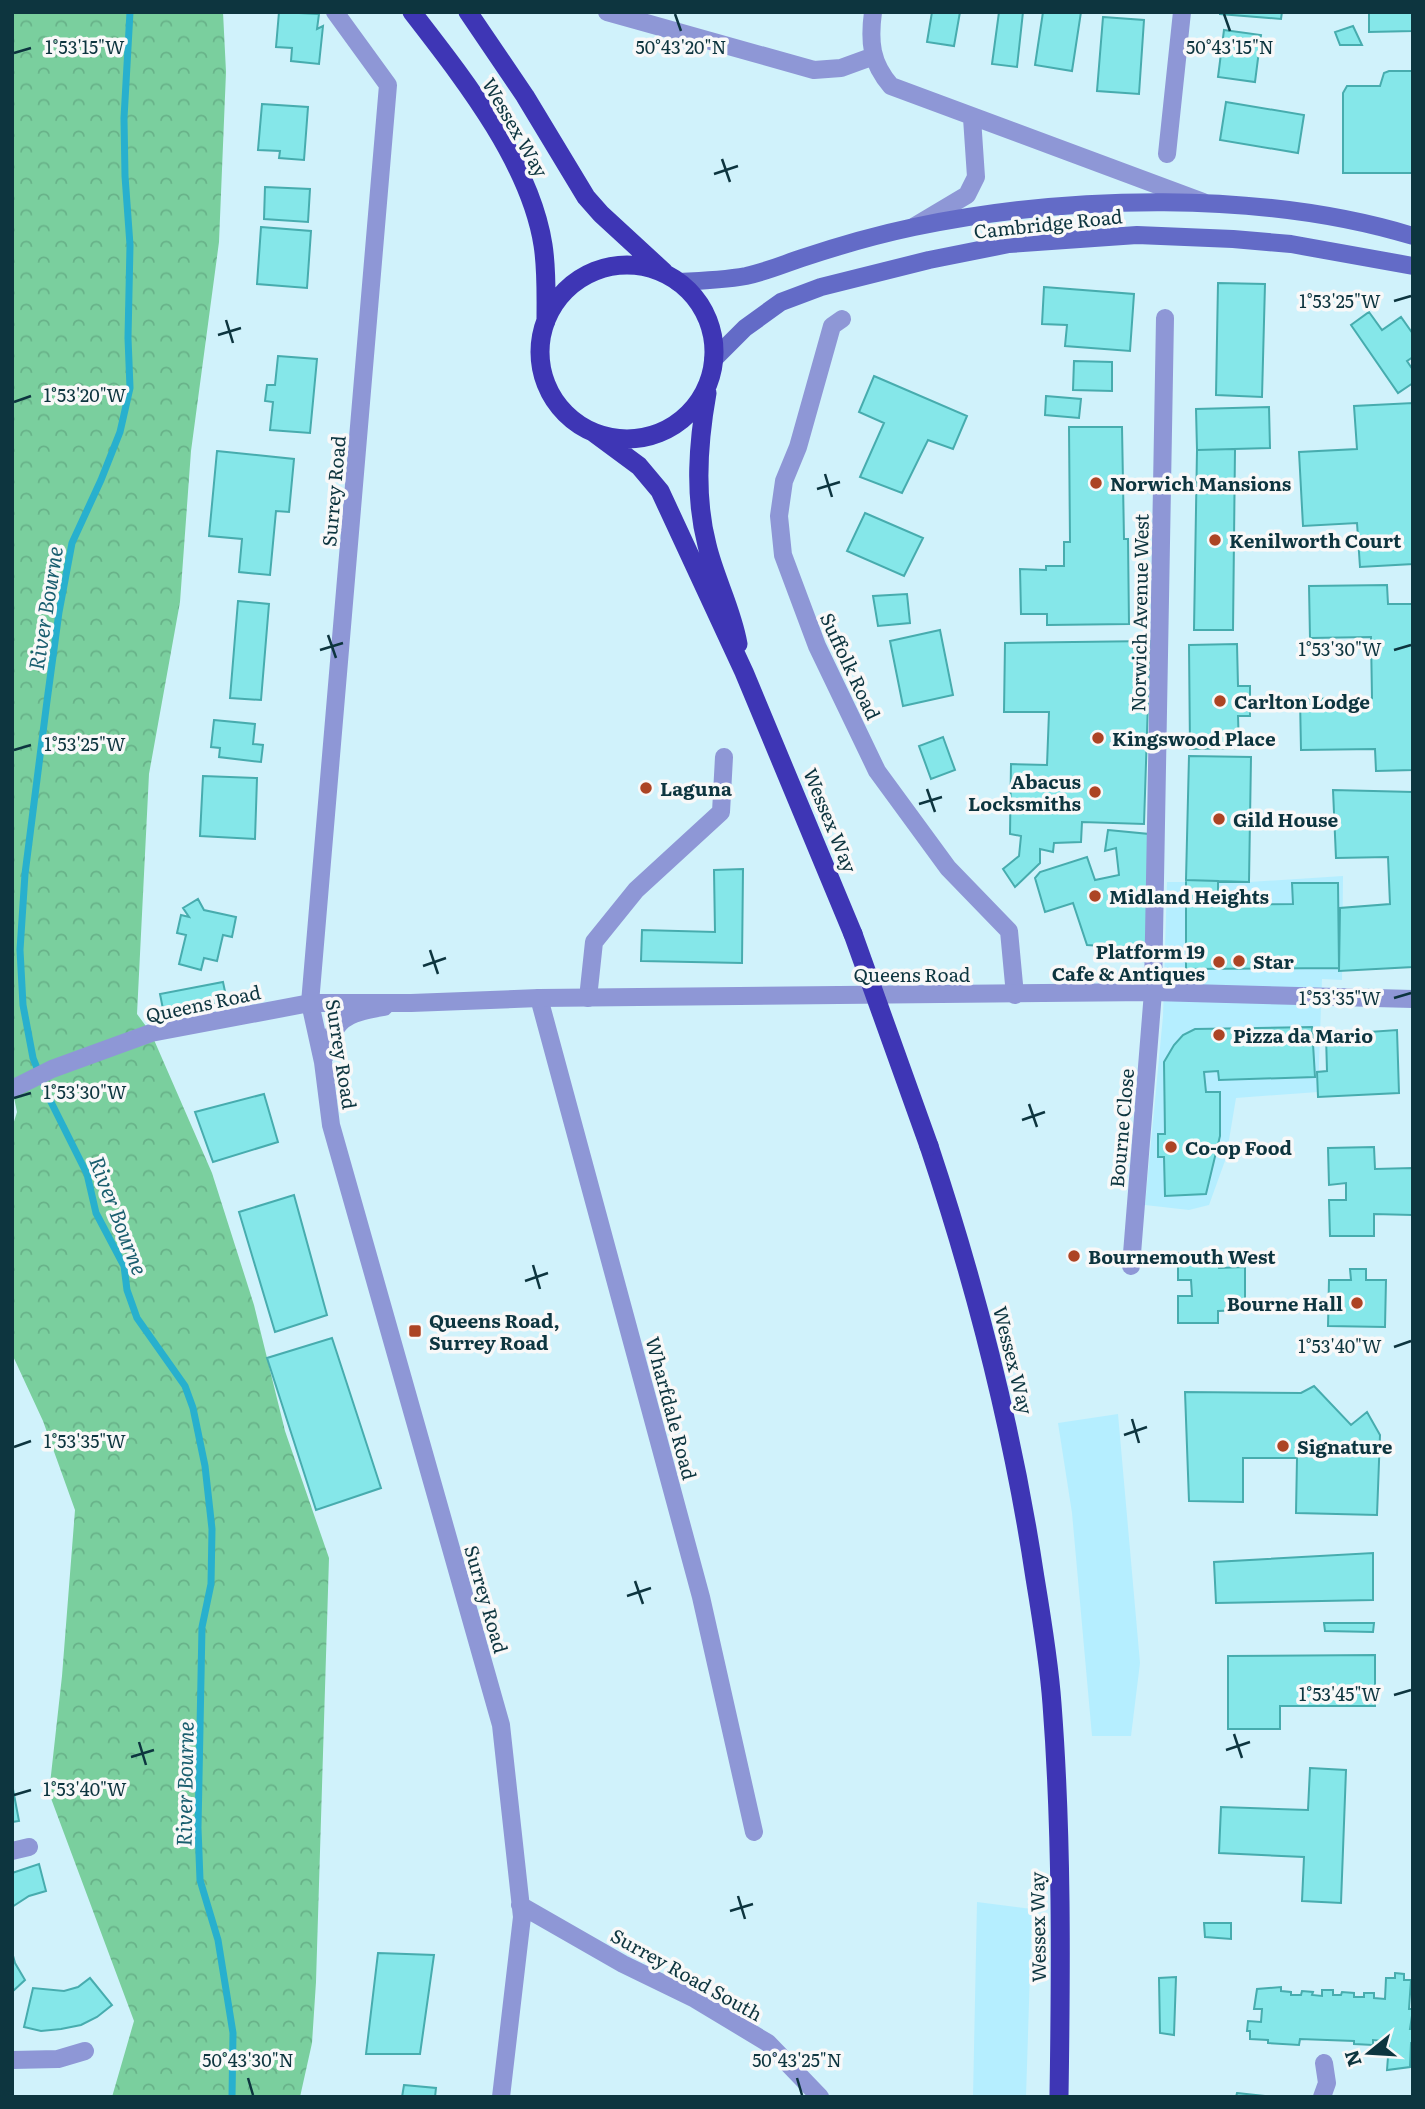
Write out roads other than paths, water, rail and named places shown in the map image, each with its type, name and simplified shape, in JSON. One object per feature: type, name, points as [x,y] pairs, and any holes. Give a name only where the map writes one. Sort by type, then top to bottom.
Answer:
[{"type":"highway","name":"Wessex Way","points":[[412,12],[472,93],[525,184],[543,245],[546,322]]},
{"type":"highway","name":"Wessex Way","points":[[468,12],[525,96],[586,197],[601,215],[673,279]]},
{"type":"highway","points":[[628,265],[649,268],[673,279],[691,294],[709,325],[713,342],[709,382],[704,394],[688,414],[655,435],[618,439],[593,432],[566,414],[548,386],[541,354],[546,322],[562,295],[578,281],[597,271],[628,265]]},
{"type":"highway","name":"Wessex Way","points":[[709,382],[701,444],[699,502],[707,545],[734,622],[744,672]]},
{"type":"highway","name":"Wessex Way","points":[[593,432],[639,466],[660,491],[744,672],[853,934],[929,1146],[959,1241],[1005,1413],[1046,1648],[1052,1703],[1059,1861],[1059,2097]]},
{"type":"main road","name":"Cambridge Road","points":[[673,279],[714,281],[748,275],[913,227],[1055,207],[1133,203],[1210,204],[1295,210],[1356,221],[1413,236]]},
{"type":"main road","name":"Cambridge Road","points":[[713,360],[745,328],[782,302],[821,287],[929,260],[1009,244],[1137,235],[1233,239],[1291,244],[1413,265]]},
{"type":"street","name":"Surrey Road","points":[[335,12],[388,85],[310,1003],[323,1062],[331,1125],[500,1726],[522,1917],[501,2097]]},
{"type":"street","points":[[607,12],[814,70],[841,68],[874,57],[871,42],[873,12]]},
{"type":"street","points":[[1167,154],[1182,12]]},
{"type":"street","name":"Cambridge Road","points":[[874,57],[879,72],[891,86],[1210,204]]},
{"type":"street","points":[[913,227],[967,195],[976,177],[972,118]]},
{"type":"street","name":"Norwich Avenue West","points":[[1153,992],[1166,318]]},
{"type":"street","name":"Suffolk Road","points":[[842,319],[832,326],[798,447],[784,481],[779,516],[783,555],[817,646],[877,771],[948,868],[1009,931],[1015,995]]},
{"type":"street","points":[[588,998],[594,942],[636,890],[721,812],[724,757]]},
{"type":"street","name":"Queens Road","points":[[12,1089],[52,1069],[151,1033],[310,1003],[1153,992],[1413,999]]},
{"type":"street","name":"Bourne Close","points":[[1131,1266],[1153,992]]},
{"type":"street","name":"Wharfdale Road","points":[[539,998],[701,1597],[754,1832]]},
{"type":"street","name":"Queens Road","points":[[323,1062],[331,1035],[345,1017],[411,1003]]},
{"type":"street","name":"Surrey Road South","points":[[520,1905],[623,1964],[695,1999],[768,2043],[820,2097]]},
{"type":"street","points":[[12,2060],[58,2059],[85,2051]]},
{"type":"street","points":[[1322,2097],[1327,2083],[1324,2063]]},
{"type":"waterway","name":"River Bourne","points":[[130,12],[124,118],[130,245],[130,388],[120,432],[72,543],[47,701],[25,874],[20,950],[23,1005],[33,1058],[49,1098],[87,1174],[96,1213],[124,1266],[127,1290],[137,1318],[185,1386],[193,1408],[205,1466],[212,1529],[211,1584],[202,1627],[198,1828],[200,1880],[218,1940],[233,2033],[232,2097]]},
{"type":"place","name":"Norwich Mansions","points":[[1096,483]]},
{"type":"place","name":"Kenilworth Court","points":[[1215,540]]},
{"type":"place","name":"Carlton Lodge","points":[[1220,701]]},
{"type":"place","name":"Kingswood Place","points":[[1098,738]]},
{"type":"place","name":"Laguna","points":[[646,788]]},
{"type":"place","name":"Abacus Locksmiths","points":[[1095,792]]},
{"type":"place","name":"Gild House","points":[[1219,819]]},
{"type":"place","name":"Midland Heights","points":[[1095,896]]},
{"type":"place","name":"Star","points":[[1239,961]]},
{"type":"place","name":"Platform 19 Cafe & Antiques","points":[[1219,962]]},
{"type":"place","name":"Pizza da Mario","points":[[1219,1035]]},
{"type":"place","name":"Co-op Food","points":[[1171,1147]]},
{"type":"place","name":"Bournemouth West","points":[[1074,1256]]},
{"type":"place","name":"Bourne Hall","points":[[1357,1303]]},
{"type":"place","name":"Queens Road, Surrey Road","points":[[415,1331]]},
{"type":"place","name":"Signature","points":[[1283,1446]]}]
